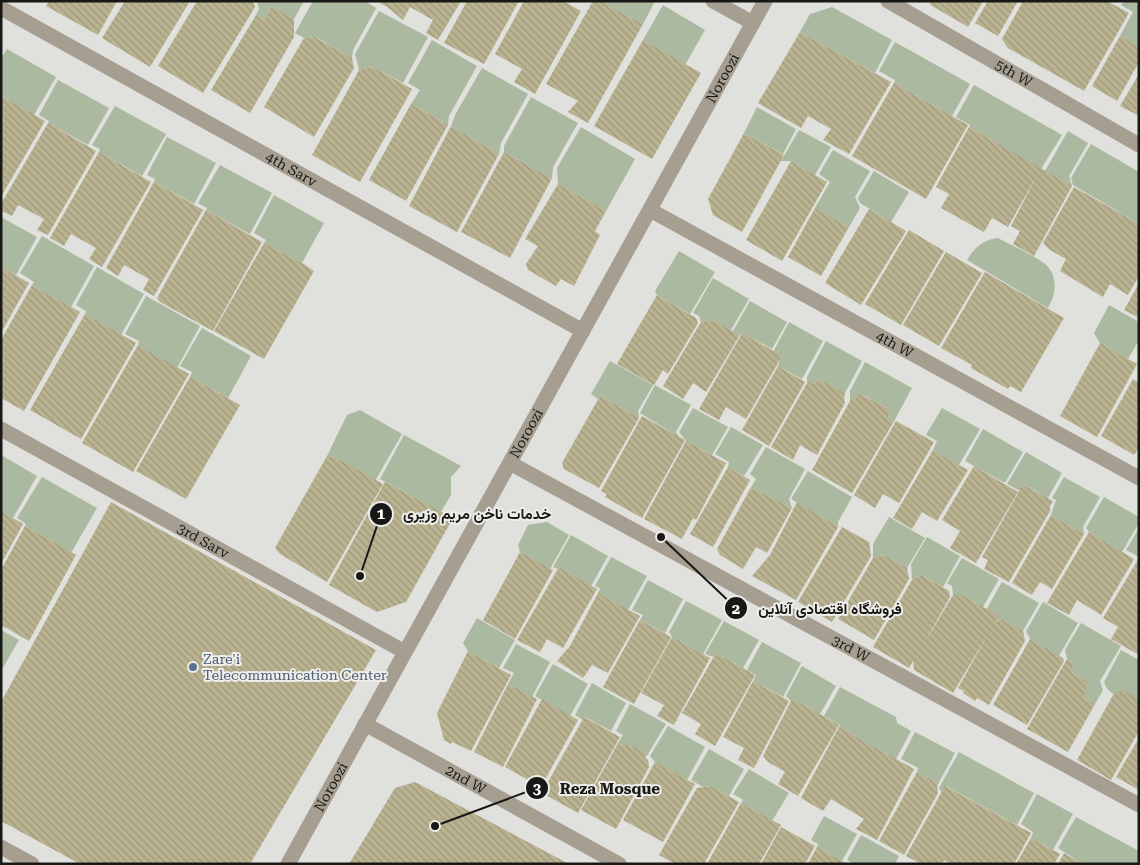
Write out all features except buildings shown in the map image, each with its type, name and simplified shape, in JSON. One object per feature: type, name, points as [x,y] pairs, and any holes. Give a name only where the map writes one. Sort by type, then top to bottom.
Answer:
[{"type":"street","points":[[713,1],[753,23]]},
{"type":"street","name":"Noroozi","points":[[288,864],[765,1]]},
{"type":"street","name":"5th W","points":[[888,1],[1139,145]]},
{"type":"street","name":"4th Sarv","points":[[1,8],[583,331]]},
{"type":"street","name":"4th W","points":[[650,210],[1139,478]]},
{"type":"street","name":"3rd Sarv","points":[[1,429],[405,652]]},
{"type":"street","name":"3rd W","points":[[510,462],[1139,805]]},
{"type":"street","name":"2nd W","points":[[365,724],[619,864]]},
{"type":"street","points":[[1,847],[32,864]]},
{"type":"green space","points":[[257,1],[304,1],[294,19],[272,6],[264,20],[256,15],[259,9]]},
{"type":"green space","points":[[313,1],[365,1],[376,8],[353,50],[352,58],[316,37],[304,38],[295,33]]},
{"type":"green space","points":[[601,1],[655,1],[643,24]]},
{"type":"green space","points":[[1124,1],[1139,1],[1139,46],[1120,36],[1133,12],[1121,5]]},
{"type":"green space","points":[[663,5],[705,30],[685,65],[643,40]]},
{"type":"green space","points":[[832,7],[892,40],[875,73],[800,32],[810,14]]},
{"type":"green space","points":[[379,11],[428,37],[403,83],[373,67],[359,70],[355,54]]},
{"type":"green space","points":[[432,40],[477,66],[449,116],[448,125],[411,104],[420,90],[408,83]]},
{"type":"green space","points":[[895,42],[970,84],[952,116],[894,83],[895,80],[879,71]]},
{"type":"green space","points":[[7,49],[56,77],[34,115],[1,96],[1,58]]},
{"type":"green space","points":[[482,68],[528,94],[501,143],[499,154],[451,126],[455,115]]},
{"type":"green space","points":[[58,80],[109,108],[88,145],[48,123],[49,121],[39,115]]},
{"type":"green space","points":[[974,85],[1062,135],[1041,169],[969,127],[970,125],[956,117]]},
{"type":"green space","points":[[531,97],[578,123],[553,167],[552,178],[504,152],[504,146]]},
{"type":"green space","points":[[115,106],[166,134],[142,176],[99,152],[100,149],[92,145]]},
{"type":"green space","points":[[757,107],[796,129],[783,154],[744,133]]},
{"type":"green space","points":[[581,127],[635,159],[606,211],[558,184],[557,168]]},
{"type":"green space","points":[[799,130],[831,147],[815,175],[791,161],[781,161]]},
{"type":"green space","points":[[1068,131],[1088,143],[1069,176],[1072,186],[1045,171]]},
{"type":"green space","points":[[167,137],[216,163],[194,204],[154,182],[155,179],[147,175]]},
{"type":"green space","points":[[1091,144],[1139,172],[1139,224],[1073,185],[1071,178]]},
{"type":"green space","points":[[833,150],[870,171],[855,197],[860,208],[849,227],[815,208],[830,182],[819,174]]},
{"type":"green space","points":[[220,165],[272,193],[250,234],[206,210],[207,208],[198,203]]},
{"type":"green space","points":[[874,171],[909,192],[891,222],[860,203],[858,198]]},
{"type":"green space","points":[[274,195],[324,223],[302,263],[264,243],[266,240],[254,233]]},
{"type":"green space","points":[[1,217],[37,237],[16,275],[1,267]]},
{"type":"green space","points":[[42,236],[94,266],[71,307],[32,285],[34,282],[20,273]]},
{"type":"green space","points":[[998,238],[1033,256],[1049,268],[1054,278],[1054,288],[1048,308],[967,260],[980,245],[988,240]]},
{"type":"green space","points":[[679,251],[715,272],[690,314],[657,295],[655,291]]},
{"type":"green space","points":[[97,267],[144,294],[121,335],[85,314],[86,311],[76,305]]},
{"type":"green space","points":[[713,278],[749,299],[731,330],[713,320],[701,322],[699,316],[693,313]]},
{"type":"green space","points":[[146,296],[200,326],[177,368],[138,345],[139,341],[125,334]]},
{"type":"green space","points":[[750,301],[787,322],[772,349],[746,335],[733,331]]},
{"type":"green space","points":[[1109,305],[1139,322],[1139,340],[1128,359],[1100,343],[1094,333]]},
{"type":"green space","points":[[789,322],[823,341],[802,379],[778,366],[781,356],[773,352]]},
{"type":"green space","points":[[202,328],[251,356],[228,398],[190,377],[192,372],[180,366]]},
{"type":"green space","points":[[826,341],[862,361],[845,393],[819,379],[815,384],[810,381],[807,383],[807,377]]},
{"type":"green space","points":[[610,361],[653,385],[638,411],[639,418],[600,396],[598,399],[591,394]]},
{"type":"green space","points":[[865,362],[912,388],[893,423],[888,417],[891,410],[861,394],[854,401],[850,401],[850,391]]},
{"type":"green space","points":[[655,385],[691,405],[676,432],[679,437],[640,413]]},
{"type":"green space","points":[[693,408],[728,427],[712,455],[686,441],[679,432]]},
{"type":"green space","points":[[942,408],[980,429],[959,465],[933,450],[937,441],[926,435]]},
{"type":"green space","points":[[360,410],[402,434],[375,481],[336,458],[327,456],[347,415]]},
{"type":"green space","points":[[731,427],[763,445],[744,476],[728,467],[729,462],[715,454]]},
{"type":"green space","points":[[983,429],[1023,452],[1005,483],[965,461]]},
{"type":"green space","points":[[404,435],[461,466],[451,477],[451,495],[441,512],[380,479]]},
{"type":"green space","points":[[766,447],[805,469],[789,499],[792,508],[757,490],[750,489],[756,479],[750,474]]},
{"type":"green space","points":[[1026,452],[1062,473],[1048,498],[1024,484],[1020,491],[1007,484]]},
{"type":"green space","points":[[1,455],[37,476],[13,518],[1,511]]},
{"type":"green space","points":[[808,471],[852,497],[838,522],[838,527],[791,499]]},
{"type":"green space","points":[[42,477],[97,508],[71,553],[25,526],[26,524],[17,518]]},
{"type":"green space","points":[[1064,477],[1100,497],[1083,527],[1084,534],[1051,515],[1056,500],[1052,498]]},
{"type":"green space","points":[[1104,497],[1139,517],[1139,523],[1122,552],[1089,532],[1086,528]]},
{"type":"green space","points":[[889,517],[925,538],[907,568],[884,555],[873,558],[873,544]]},
{"type":"green space","points":[[547,522],[569,535],[550,569],[520,552],[518,545],[528,525]]},
{"type":"green space","points":[[1139,528],[1139,557],[1126,550]]},
{"type":"green space","points":[[571,535],[608,556],[591,586],[559,567],[558,569],[553,567]]},
{"type":"green space","points":[[927,537],[960,556],[943,587],[922,575],[912,580],[911,564]]},
{"type":"green space","points":[[611,557],[647,576],[628,610],[603,596],[599,591],[600,588],[595,586]]},
{"type":"green space","points":[[962,558],[999,579],[983,607],[962,595],[953,595],[952,586],[947,583]]},
{"type":"green space","points":[[648,580],[683,599],[665,633],[640,620],[643,615],[632,610]]},
{"type":"green space","points":[[1002,582],[1039,603],[1023,631],[1001,619],[995,622],[986,610]]},
{"type":"green space","points":[[686,601],[722,620],[703,654],[672,637],[669,632]]},
{"type":"green space","points":[[1043,602],[1078,623],[1059,656],[1030,639],[1026,631]]},
{"type":"green space","points":[[477,618],[515,640],[499,668],[468,651],[463,643]]},
{"type":"green space","points":[[724,621],[759,640],[743,668],[716,653],[713,657],[705,654]]},
{"type":"green space","points":[[1081,623],[1121,646],[1100,681],[1103,690],[1095,704],[1084,698],[1088,682],[1071,672],[1075,664],[1067,659],[1065,650]]},
{"type":"green space","points":[[1,630],[19,640],[1,671]]},
{"type":"green space","points":[[762,642],[801,663],[783,697],[753,681],[756,675],[747,670]]},
{"type":"green space","points":[[516,644],[550,662],[532,697],[508,684],[514,673],[503,668]]},
{"type":"green space","points":[[1121,650],[1139,660],[1139,699],[1113,694],[1104,682]]},
{"type":"green space","points":[[553,664],[588,684],[570,716],[535,696]]},
{"type":"green space","points":[[802,666],[836,686],[820,714],[797,701],[791,701],[786,696]]},
{"type":"green space","points":[[592,683],[626,703],[611,731],[585,717],[583,720],[575,715]]},
{"type":"green space","points":[[840,687],[896,717],[897,723],[911,731],[896,759],[839,727],[840,725],[824,716]]},
{"type":"green space","points":[[630,704],[666,724],[648,754],[627,742],[624,746],[617,745],[623,735],[616,731]]},
{"type":"green space","points":[[668,726],[705,747],[687,780],[655,762],[650,756]]},
{"type":"green space","points":[[915,732],[955,753],[937,786],[937,783],[917,772],[918,768],[901,759]]},
{"type":"green space","points":[[709,749],[744,769],[729,796],[711,786],[703,787],[691,780]]},
{"type":"green space","points":[[959,752],[1034,793],[1017,825],[946,786],[942,793],[939,788]]},
{"type":"green space","points":[[749,769],[789,793],[772,821],[741,803],[743,800],[733,794]]},
{"type":"green space","points":[[1037,794],[1073,814],[1053,850],[1031,838],[1033,832],[1021,824]]},
{"type":"green space","points":[[824,816],[857,834],[842,861],[817,847],[818,844],[811,840]]},
{"type":"green space","points":[[1076,817],[1139,851],[1139,864],[1083,864],[1058,848]]},
{"type":"green space","points":[[861,835],[899,856],[895,864],[854,864],[847,860]]},
{"type":"place","name":"فروشگاه اقتصادی آنلاین","points":[[661,537]]},
{"type":"place","name":"خدمات ناخن مریم وزیری","points":[[360,576]]},
{"type":"place","name":"Zare'i Telecommunication Center","points":[[193,667]]},
{"type":"place","name":"Reza Mosque","points":[[435,826]]}]
